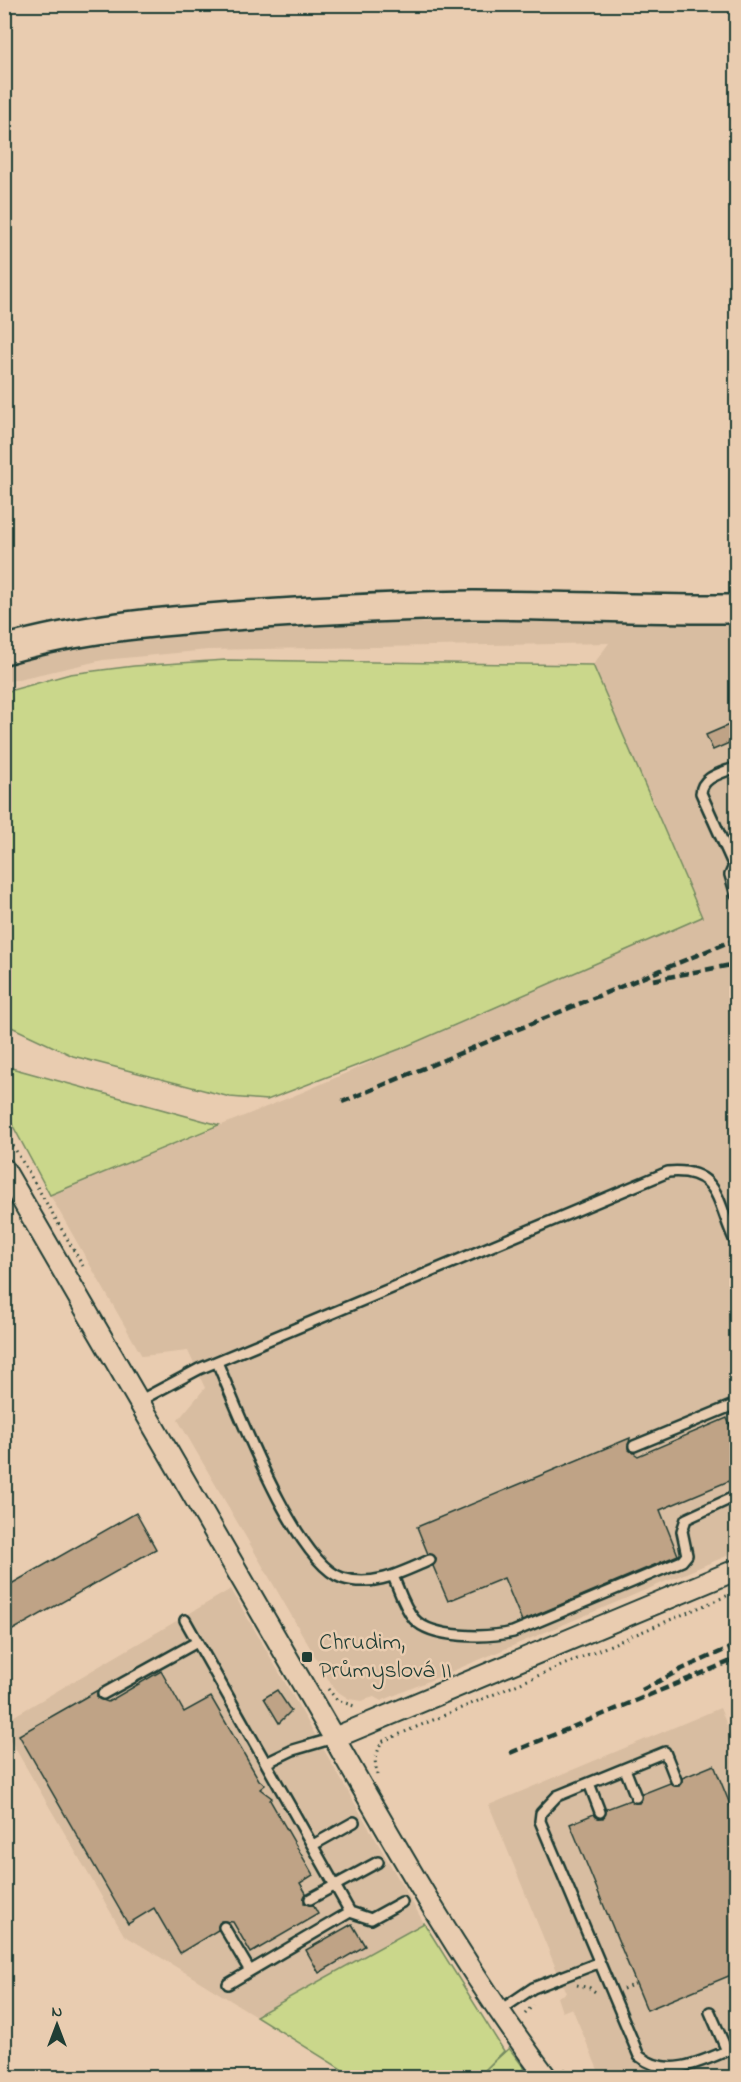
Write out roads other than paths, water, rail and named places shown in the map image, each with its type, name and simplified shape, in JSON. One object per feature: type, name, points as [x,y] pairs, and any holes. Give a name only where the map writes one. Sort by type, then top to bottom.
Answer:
[{"type":"street","points":[[4,650],[62,635],[144,623],[300,612],[472,605],[608,610],[736,609]]},
{"type":"street","points":[[4,1169],[410,1872],[499,2011],[547,2078]]},
{"type":"street","points":[[334,1738],[736,1570]]},
{"type":"lane","points":[[736,767],[709,778],[702,787],[701,793],[735,862],[730,875],[736,895]]},
{"type":"lane","points":[[139,1401],[217,1362],[668,1172],[694,1172],[705,1179],[719,1201],[736,1244]]},
{"type":"lane","points":[[217,1362],[272,1486],[314,1557],[325,1568],[341,1578],[363,1581],[393,1576],[430,1560]]},
{"type":"lane","points":[[634,1446],[736,1404]]},
{"type":"lane","points":[[393,1576],[409,1612],[421,1626],[439,1632],[485,1636],[506,1634],[682,1561],[687,1555],[682,1531],[686,1519],[736,1496]]},
{"type":"lane","points":[[185,1620],[268,1762],[350,1912],[371,1919],[402,1902]]},
{"type":"lane","points":[[104,1694],[197,1642]]},
{"type":"lane","points":[[268,1762],[293,1750],[334,1738]]},
{"type":"lane","points":[[676,1780],[665,1752],[557,1796],[541,1813],[540,1821],[633,2046],[648,2063],[658,2067],[678,2068],[736,2047]]},
{"type":"lane","points":[[625,1769],[636,1797]]},
{"type":"lane","points":[[589,1783],[600,1812]]},
{"type":"lane","points":[[314,1845],[354,1822]]},
{"type":"lane","points":[[310,1899],[378,1862]]},
{"type":"lane","points":[[228,1984],[350,1912]]},
{"type":"lane","points":[[224,1927],[250,1971]]},
{"type":"lane","points":[[499,2011],[533,1988],[598,1963]]},
{"type":"lane","points":[[711,2012],[727,2050]]},
{"type":"railway","points":[[342,1102],[736,939]]},
{"type":"railway","points":[[653,980],[736,964]]},
{"type":"railway","points":[[642,1690],[736,1645]]},
{"type":"railway","points":[[510,1753],[736,1659]]},
{"type":"place","name":"Chrudim, Průmyslová II","points":[[307,1657]]}]
